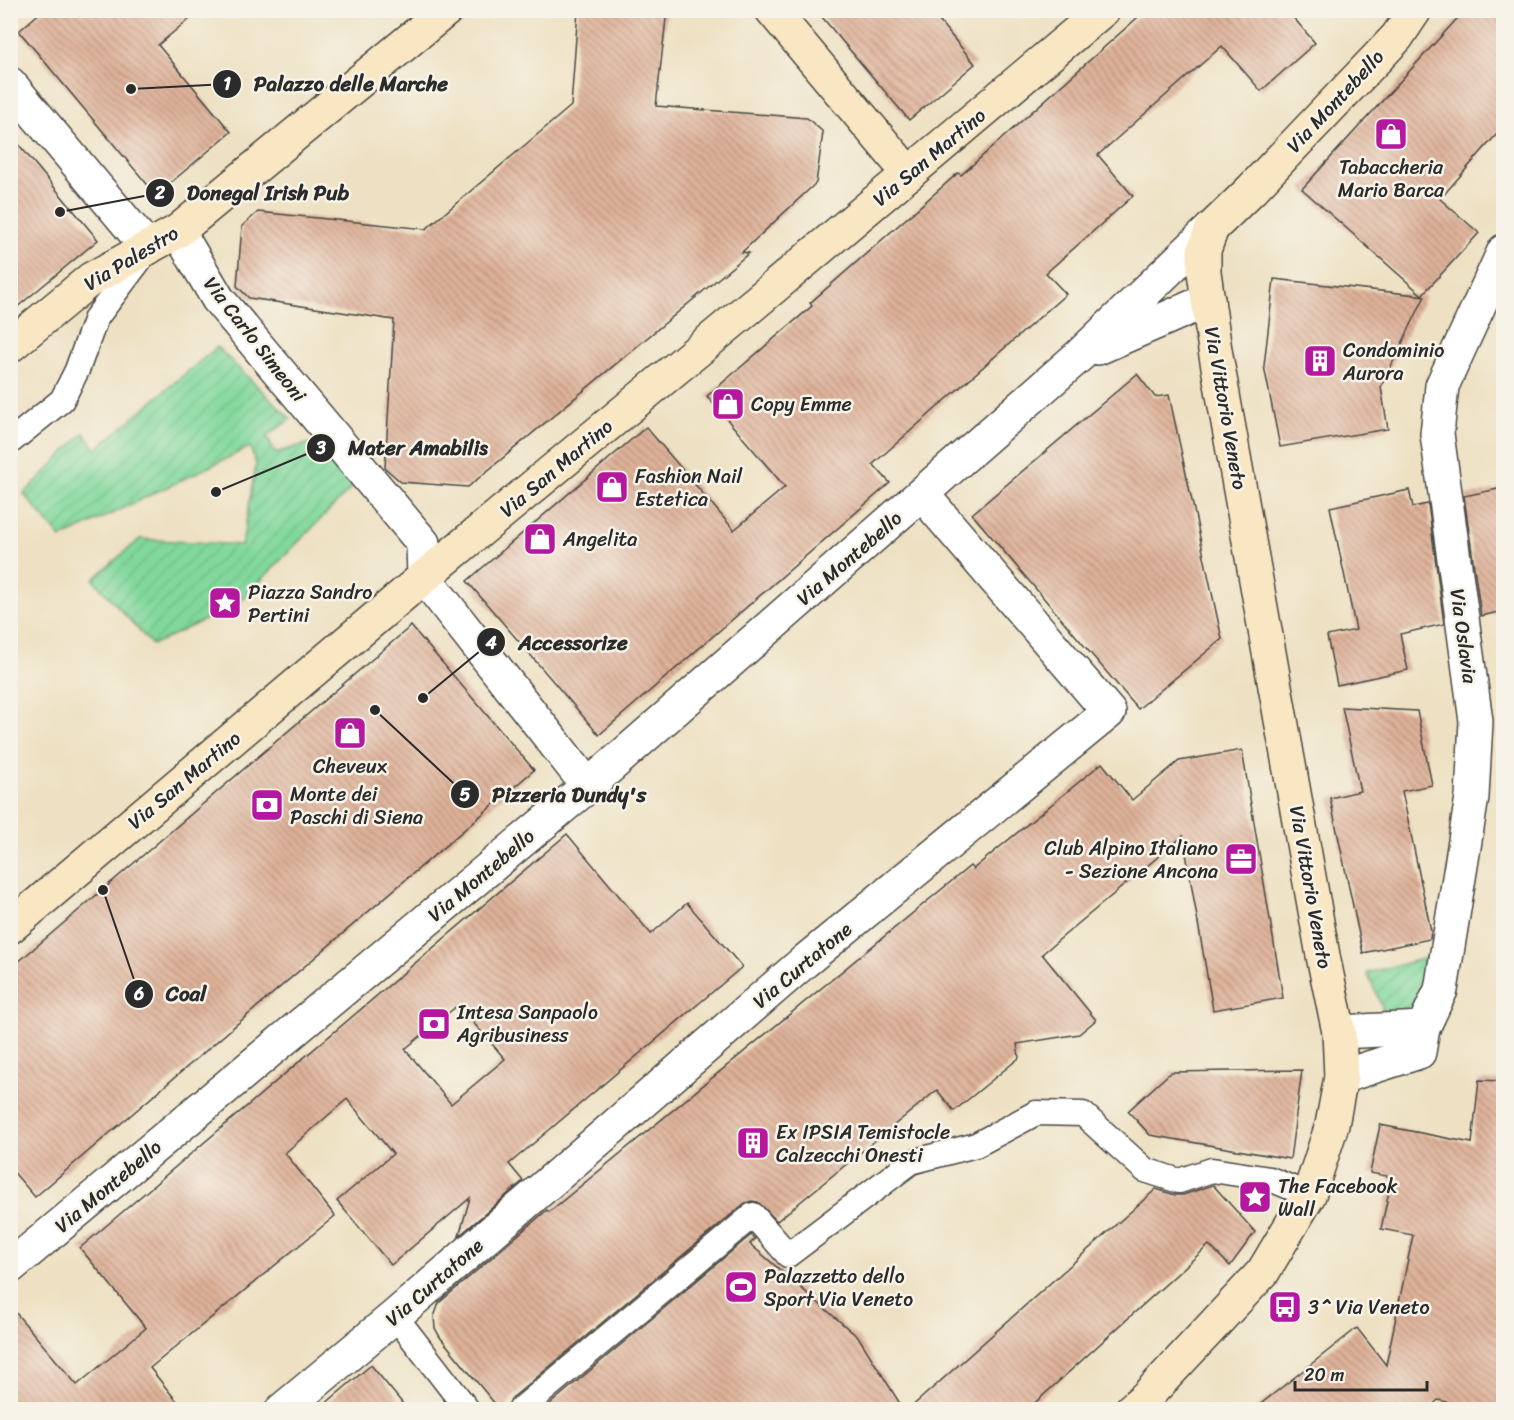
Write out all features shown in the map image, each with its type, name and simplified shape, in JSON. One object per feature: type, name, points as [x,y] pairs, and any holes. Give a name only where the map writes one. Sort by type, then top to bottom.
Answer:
[{"type":"street","name":"Via Palestro","points":[[10,346],[91,279],[178,231],[446,10]]},
{"type":"street","points":[[772,10],[909,174]]},
{"type":"street","name":"Via San Martino","points":[[10,927],[424,577],[1103,10]]},
{"type":"street","name":"Via Montebello","points":[[10,1267],[588,786],[1080,355],[1252,189],[1397,37],[1415,10]]},
{"type":"street","points":[[10,84],[148,248]]},
{"type":"street","name":"Via Montebello","points":[[1080,355],[1208,300],[1252,189]]},
{"type":"street","points":[[1208,300],[1204,250],[1212,228]]},
{"type":"street","name":"Via Carlo Simeoni","points":[[178,231],[218,299],[423,543],[424,577]]},
{"type":"street","name":"Via Oslavia","points":[[1341,1077],[1419,1052],[1423,1028],[1441,990],[1472,797],[1476,721],[1437,434],[1442,386],[1503,251]]},
{"type":"street","name":"Via Vittorio Veneto","points":[[1131,1410],[1147,1396],[1263,1272],[1309,1195],[1332,1125],[1341,1077],[1340,1032],[1324,961],[1281,725],[1208,300]]},
{"type":"street","name":"Via Curtatone","points":[[282,1410],[395,1316],[805,961],[1109,712],[922,494]]},
{"type":"street","points":[[424,577],[588,786]]},
{"type":"street","points":[[1340,1032],[1423,1028]]},
{"type":"lane","points":[[10,442],[62,400],[77,370],[96,318],[148,248]]},
{"type":"lane","points":[[520,1410],[753,1215],[788,1255],[911,1162],[976,1146],[1036,1113],[1083,1114],[1145,1170],[1179,1181],[1212,1170],[1270,1179],[1309,1195]]},
{"type":"lane","points":[[395,1316],[467,1409]]},
{"type":"green space","points":[[217,347],[291,419],[267,436],[275,453],[313,442],[354,485],[238,604],[152,645],[93,579],[140,539],[242,545],[256,464],[250,447],[61,538],[24,494],[84,433],[96,449]]},
{"type":"green space","points":[[1434,956],[1424,1013],[1388,1020],[1367,973]]},
{"type":"building","points":[[43,10],[200,10],[158,45],[231,132],[156,195],[19,31]]},
{"type":"building","points":[[578,10],[667,10],[656,106],[807,118],[823,132],[816,183],[742,252],[749,253],[468,487],[401,482],[385,468],[394,320],[249,298],[237,286],[242,226],[258,212],[426,229],[571,106]]},
{"type":"building","points":[[816,10],[930,10],[975,64],[909,120]]},
{"type":"building","points":[[1146,10],[1287,10],[1315,43],[1261,91],[1222,46],[1098,155],[1133,196],[1046,273],[1066,294],[873,464],[890,483],[599,735],[467,581],[646,427],[734,530],[785,487],[707,396],[812,306],[810,303],[958,173],[961,175]]},
{"type":"building","points":[[1465,10],[1503,10],[1503,127],[1440,199],[1479,233],[1422,295],[1302,189]]},
{"type":"building","points":[[10,134],[98,240],[10,313]]},
{"type":"building","name":"Condominio Aurora","points":[[1274,279],[1425,296],[1381,387],[1388,429],[1280,447],[1264,366]]},
{"type":"building","points":[[1137,374],[1155,397],[1169,395],[1222,639],[1138,709],[972,514]]},
{"type":"building","points":[[1503,488],[1503,611],[1481,616],[1464,496]]},
{"type":"building","points":[[1409,490],[1413,507],[1428,504],[1444,624],[1400,634],[1408,670],[1337,685],[1327,636],[1356,630],[1330,507]]},
{"type":"building","points":[[411,626],[534,770],[35,1197],[10,1168],[10,969]]},
{"type":"building","points":[[1342,707],[1417,711],[1432,785],[1402,791],[1431,931],[1430,939],[1363,953],[1330,798],[1360,791]]},
{"type":"building","name":"Ex IPSIA Temistocle Calzecchi Onesti","points":[[1242,750],[1283,998],[1213,1010],[1183,836],[1042,954],[1096,1020],[1079,1034],[1017,1044],[1019,1058],[954,1111],[937,1090],[777,1221],[758,1202],[751,1201],[744,1204],[511,1399],[506,1410],[500,1410],[440,1337],[435,1328],[434,1317],[439,1303],[547,1210],[549,1212],[970,866],[973,869],[1102,763],[1132,800],[1179,761]]},
{"type":"building","points":[[567,834],[651,934],[687,903],[742,967],[509,1164],[523,1181],[459,1236],[470,1198],[391,1265],[337,1201],[393,1154],[347,1099],[285,1153],[335,1216],[150,1368],[184,1410],[10,1410],[10,1306],[77,1385],[146,1328],[80,1248]],"holes":[[[458,1005],[505,1059],[451,1104],[405,1049]]]},
{"type":"building","points":[[1302,1070],[1290,1159],[1150,1135],[1128,1111],[1171,1072]]},
{"type":"building","points":[[1479,1080],[1503,1081],[1503,1410],[1483,1410],[1438,1400],[1427,1410],[1253,1410],[1357,1328],[1386,1365],[1413,1235],[1381,1229],[1392,1177],[1370,1173],[1380,1125],[1472,1143]]},
{"type":"building","points":[[1213,1185],[1255,1232],[1230,1266],[1209,1245],[1027,1410],[908,1410],[1156,1189],[1183,1195]]},
{"type":"building","name":"Palazzetto dello Sport Via Veneto","points":[[751,1235],[755,1239],[750,1244],[859,1338],[904,1410],[543,1410]]},
{"type":"building","points":[[371,1365],[408,1410],[318,1410]]},
{"type":"place","name":"Palazzo delle Marche","points":[[131,89]]},
{"type":"place","name":"Tabaccheria Mario Barca","points":[[1391,134]]},
{"type":"place","name":"Donegal Irish Pub","points":[[60,212]]},
{"type":"place","name":"Condominio Aurora","points":[[1320,361]]},
{"type":"place","name":"Copy Emme","points":[[728,404]]},
{"type":"place","name":"Fashion Nail Estetica","points":[[612,487]]},
{"type":"place","name":"Mater Amabilis","points":[[216,492]]},
{"type":"place","name":"Angelita","points":[[540,539]]},
{"type":"place","name":"Piazza Sandro Pertini","points":[[225,603]]},
{"type":"place","name":"Accessorize","points":[[423,698]]},
{"type":"place","name":"Pizzeria Dundy's","points":[[375,710]]},
{"type":"place","name":"Cheveux","points":[[350,733]]},
{"type":"place","name":"Monte dei Paschi di Siena","points":[[267,805]]},
{"type":"place","name":"Club Alpino Italiano - Sezione Ancona","points":[[1241,859]]},
{"type":"place","name":"Coal","points":[[103,890]]},
{"type":"place","name":"Intesa Sanpaolo Agribusiness","points":[[434,1024]]},
{"type":"place","name":"Ex IPSIA Temistocle Calzecchi Onesti","points":[[753,1143]]},
{"type":"place","name":"The Facebook Wall","points":[[1255,1197]]},
{"type":"place","name":"Palazzetto dello Sport Via Veneto","points":[[741,1287]]},
{"type":"place","name":"3^ Via Veneto","points":[[1285,1307]]}]
